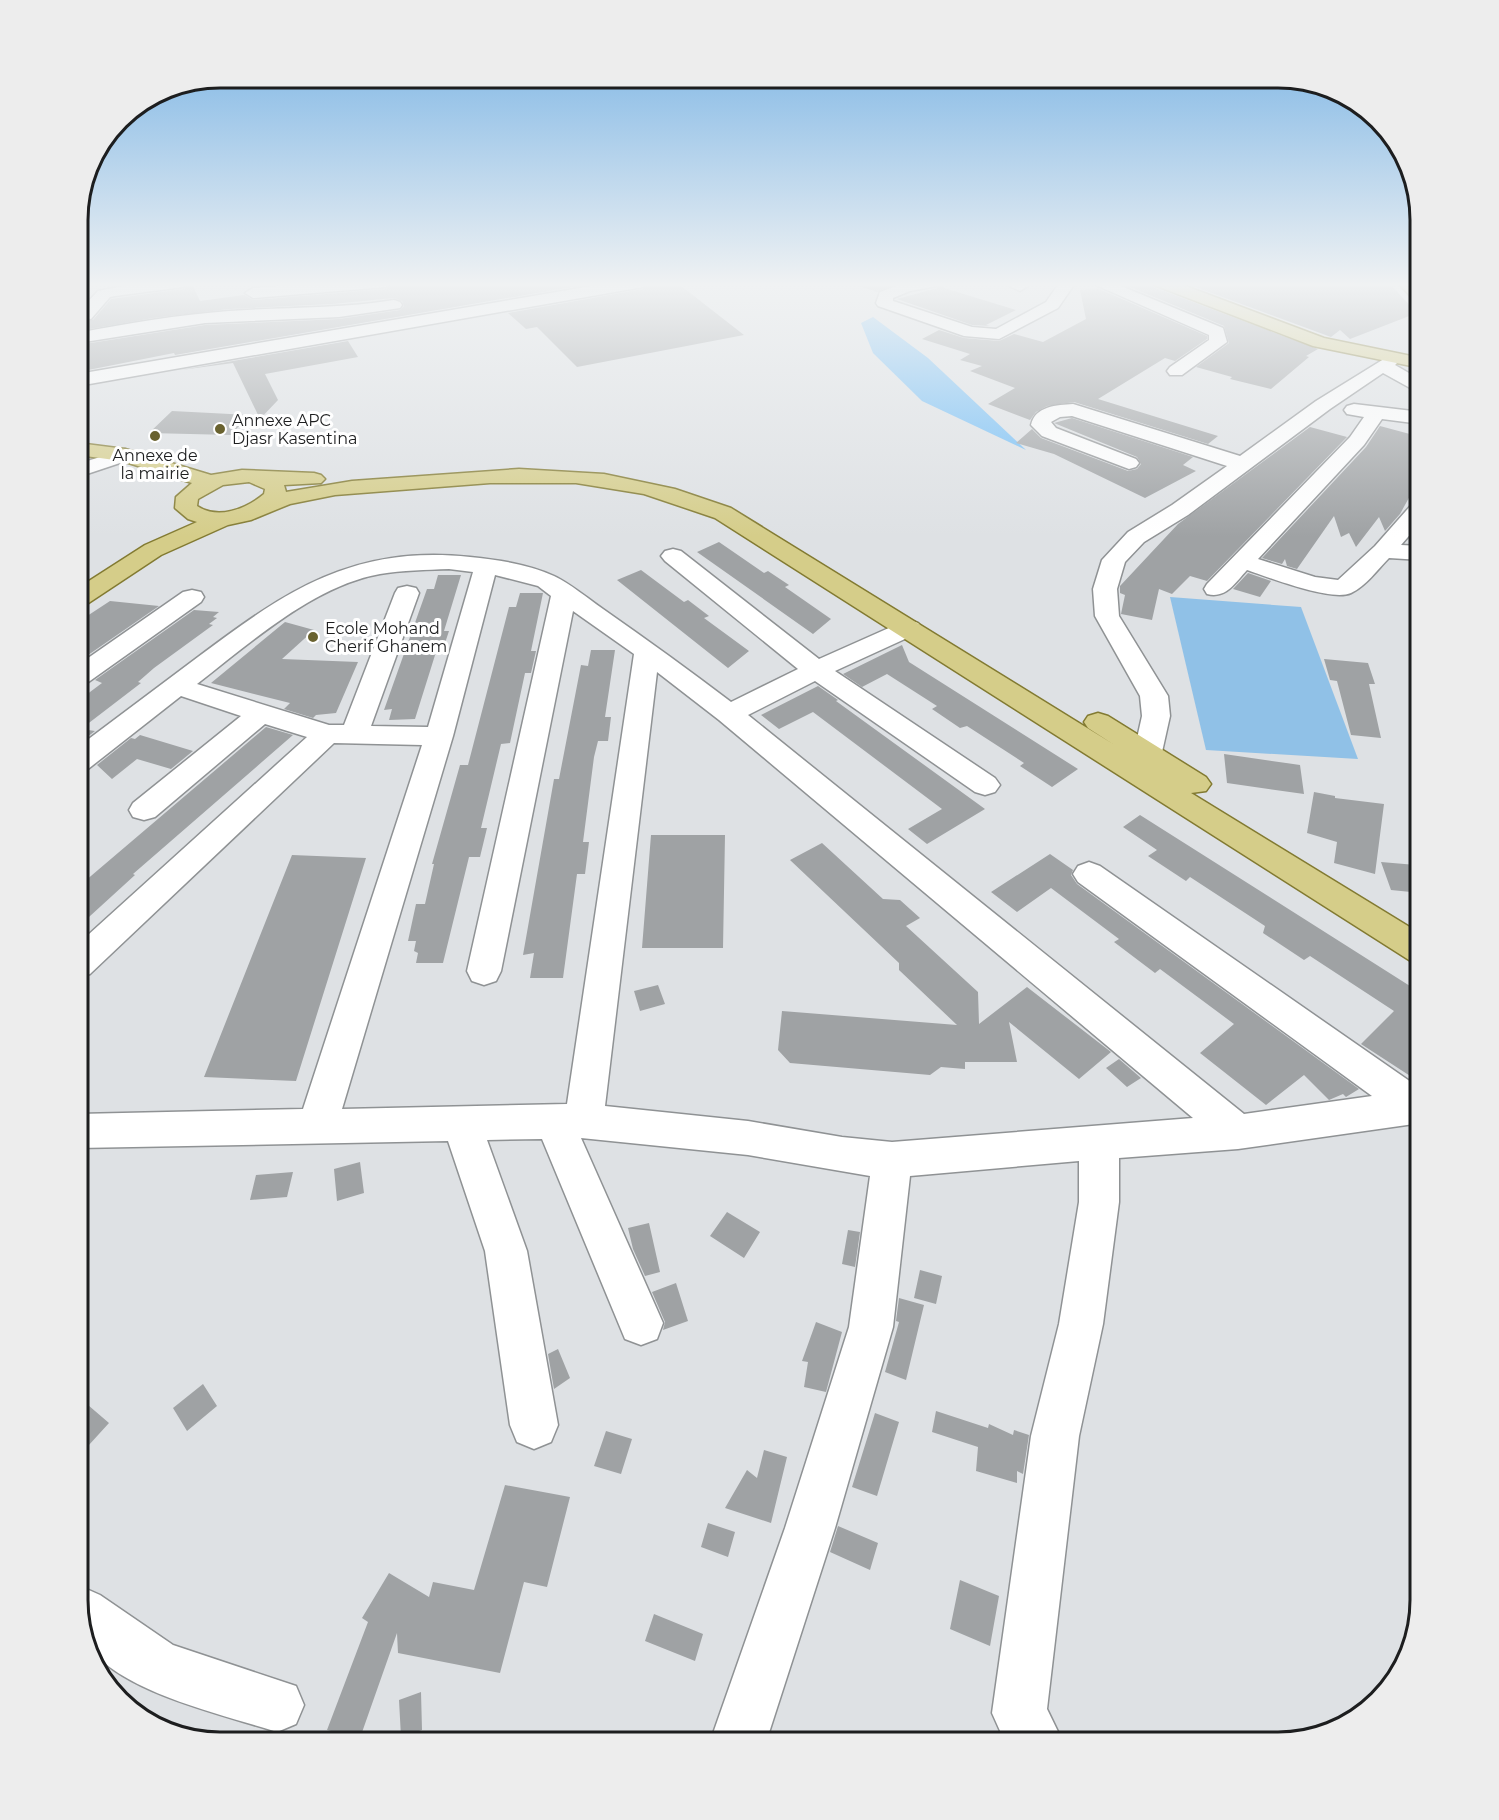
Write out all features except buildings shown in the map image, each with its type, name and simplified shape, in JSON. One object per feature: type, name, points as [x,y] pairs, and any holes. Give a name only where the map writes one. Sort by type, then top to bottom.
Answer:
[{"type":"main road","points":[[89,450],[124,455],[210,482]]},
{"type":"main road","points":[[89,573],[159,529],[193,491],[210,482],[238,476],[316,479],[562,466],[609,470],[696,489],[730,502],[782,529],[1126,752],[1410,944]]},
{"type":"main road","points":[[263,478],[272,483],[276,489],[274,497],[267,504]]},
{"type":"main road","points":[[89,592],[153,550],[226,518],[310,491],[479,478],[583,478],[631,484],[675,495],[723,513],[909,628],[1301,853],[1410,919]]},
{"type":"main road","points":[[184,502],[186,508],[200,517],[226,518]]},
{"type":"street","points":[[89,378],[153,367]]},
{"type":"street","points":[[1176,370],[1181,367]]},
{"type":"street","points":[[1126,752],[1156,706],[1154,696],[1107,616],[1105,589],[1114,560],[1136,537],[1180,510],[1323,405],[1381,367]]},
{"type":"street","points":[[1394,367],[1410,379]]},
{"type":"street","points":[[1323,405],[1410,417]]},
{"type":"street","points":[[1129,463],[1048,432],[1041,425],[1042,420],[1054,411],[1073,410],[1242,464]]},
{"type":"street","points":[[1215,589],[1357,441],[1376,414]]},
{"type":"street","points":[[89,467],[124,455]]},
{"type":"street","points":[[1242,561],[1312,584],[1344,588],[1383,551],[1410,520]]},
{"type":"street","points":[[1383,551],[1410,552]]},
{"type":"street","points":[[673,556],[816,670],[985,785]]},
{"type":"street","points":[[89,754],[292,601],[346,576],[376,567],[408,563],[449,562],[486,566],[546,581],[646,651],[729,714],[1238,1132]]},
{"type":"street","points":[[317,1126],[439,736],[486,566]]},
{"type":"street","points":[[88,956],[340,735],[407,593]]},
{"type":"street","points":[[484,971],[564,593]]},
{"type":"street","points":[[89,670],[192,597]]},
{"type":"street","points":[[729,714],[816,670],[909,628]]},
{"type":"street","points":[[641,1323],[569,1121],[646,651]]},
{"type":"street","points":[[177,686],[340,735],[439,736]]},
{"type":"street","points":[[144,810],[261,713]]},
{"type":"street","points":[[1089,874],[1410,1101]]},
{"type":"street","points":[[88,1131],[569,1121],[748,1138],[843,1155],[891,1160],[954,1153],[1238,1132],[1410,1108]]},
{"type":"street","points":[[461,1123],[506,1251],[534,1425]]},
{"type":"street","points":[[1029,1732],[1019,1713],[1028,1631],[1055,1436],[1081,1324],[1099,1202],[1099,1143]]},
{"type":"street","points":[[741,1732],[810,1528],[871,1328],[891,1160]]},
{"type":"street","points":[[90,1619],[159,1667],[277,1705]]},
{"type":"shaded area","points":[[887,367],[938,367],[1026,450],[922,401]]},
{"type":"shaded area","points":[[1170,597],[1301,607],[1358,759],[1206,750]]},
{"type":"place","name":"Annexe APC Djasr Kasentina","points":[[220,429]]},
{"type":"place","name":"Annexe de la mairie","points":[[155,436]]},
{"type":"place","name":"Ecole Mohand Cherif Ghanem","points":[[313,637]]}]
